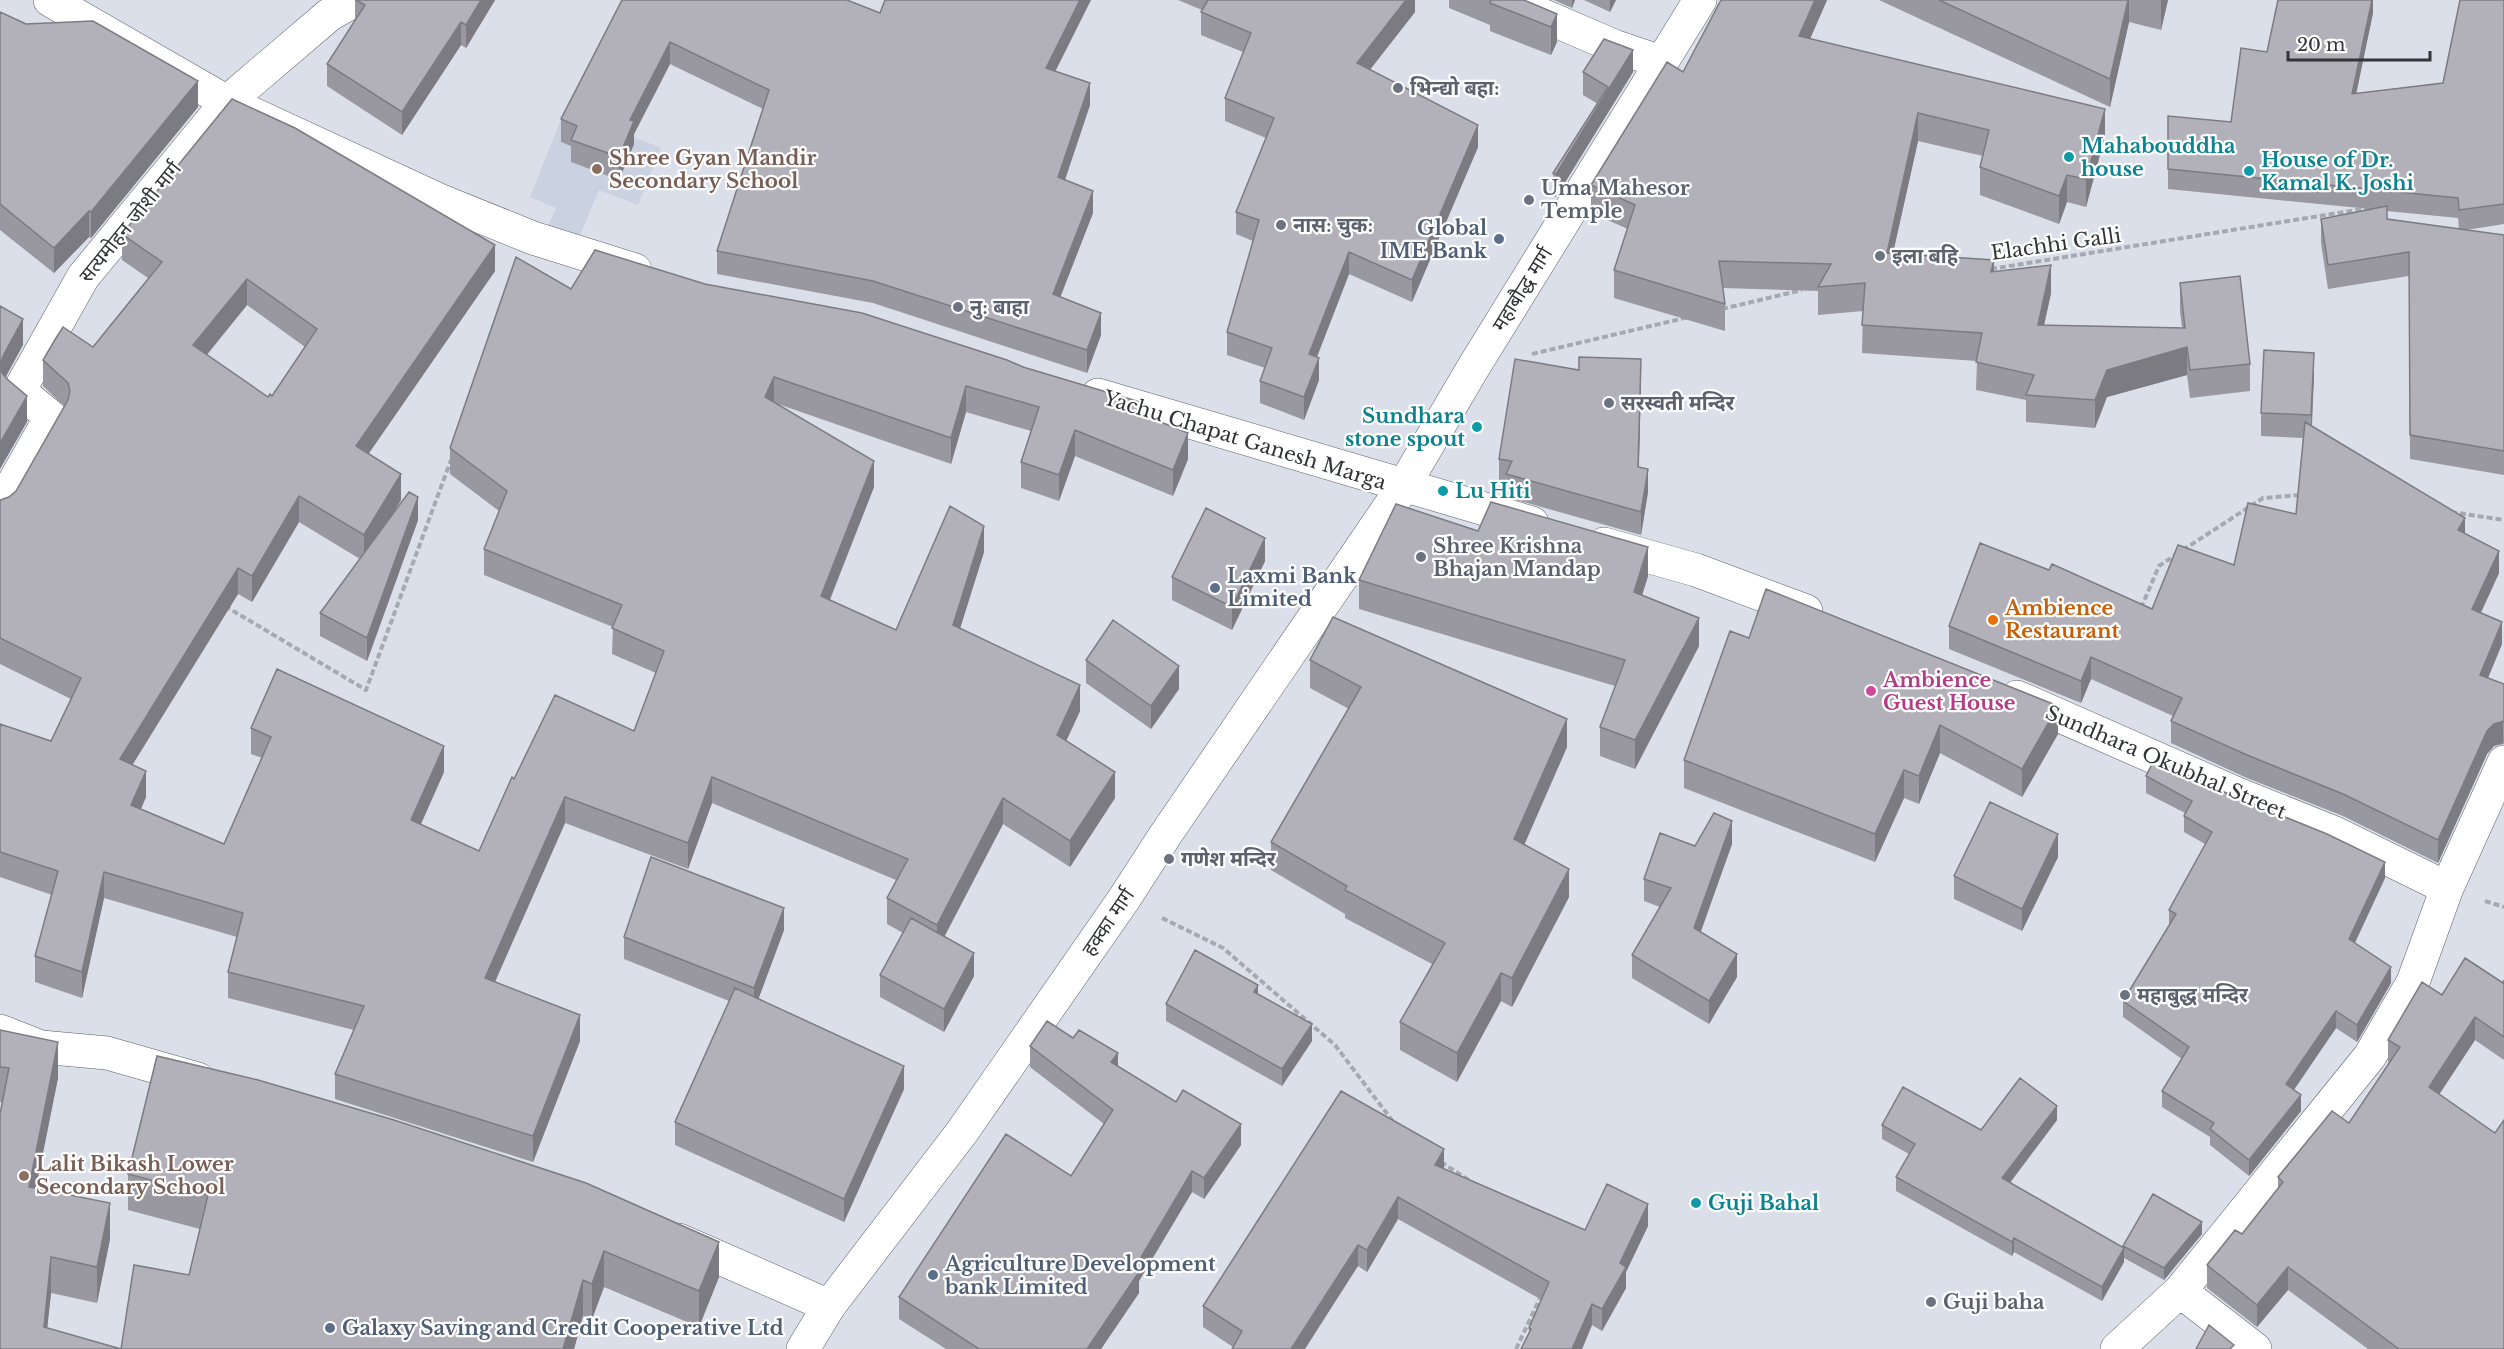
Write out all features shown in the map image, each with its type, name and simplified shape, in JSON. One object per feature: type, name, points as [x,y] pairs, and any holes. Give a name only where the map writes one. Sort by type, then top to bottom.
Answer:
[{"type":"street","points":[[50,0],[227,102],[439,200],[533,238],[667,279]]},
{"type":"street","name":"सत्यमोहन जोशी मार्ग","points":[[8,494],[51,417],[19,391],[83,277],[227,102],[329,15],[355,0]]},
{"type":"street","points":[[1507,0],[1614,46],[1661,62]]},
{"type":"street","name":"महाबौद्ध मार्ग","points":[[1403,487],[1473,368],[1701,0]]},
{"type":"street","name":"Yachu Chapat Ganesh Marga","points":[[1070,387],[1403,487]]},
{"type":"street","points":[[1403,487],[1696,570],[1835,622]]},
{"type":"street","name":"हक्का मार्ग","points":[[803,1349],[829,1306],[962,1132],[1124,899],[1403,487]]},
{"type":"street","name":"Sundhara Okubhal Street","points":[[1985,684],[2092,728],[2240,795],[2335,833],[2448,888]]},
{"type":"street","points":[[2117,1349],[2180,1291],[2370,1056],[2413,982],[2448,888],[2504,762]]},
{"type":"street","points":[[0,1031],[41,1047],[107,1053],[223,1086]]},
{"type":"street","points":[[657,1230],[829,1306]]},
{"type":"street","points":[[2180,1291],[2255,1349]]},
{"type":"path","name":"Elachhi Galli","points":[[1986,270],[2374,207]]},
{"type":"path","points":[[1721,310],[1811,287]]},
{"type":"path","points":[[1473,368],[1699,315]]},
{"type":"path","points":[[222,604],[366,690],[454,450]]},
{"type":"path","points":[[2141,609],[2159,566],[2263,498],[2305,495]]},
{"type":"path","points":[[2448,511],[2504,520]]},
{"type":"path","points":[[1124,899],[1223,948],[1335,1045],[1398,1128]]},
{"type":"path","points":[[1434,1158],[1473,1183]]},
{"type":"path","points":[[1516,1349],[1544,1288]]},
{"type":"shaded area","name":"Shree Gyan Mandir Secondary School","points":[[565,109],[661,148],[638,205],[599,190],[576,245],[545,233],[556,208],[530,197]]},
{"type":"building","points":[[356,0],[481,0],[466,25],[461,22],[402,112],[327,64],[365,5]]},
{"type":"building","points":[[622,0],[847,0],[880,13],[885,0],[1080,0],[1046,68],[1090,83],[1058,177],[1093,191],[1053,294],[1101,313],[1087,350],[873,281],[717,251],[769,90],[670,42],[630,120],[634,121],[619,157],[571,140],[577,126],[561,119]]},
{"type":"building","points":[[1208,0],[1406,0],[1357,63],[1478,125],[1412,280],[1349,252],[1309,354],[1319,358],[1304,397],[1260,381],[1272,348],[1227,332],[1259,220],[1236,212],[1274,118],[1225,98],[1251,33],[1201,12]]},
{"type":"building","points":[[1491,0],[1524,0],[1557,14],[1551,27],[1490,3]]},
{"type":"building","points":[[1721,0],[1815,0],[1799,36],[2105,109],[2086,179],[2067,175],[2059,196],[1980,167],[1989,130],[1918,113],[1887,253],[1994,260],[1991,272],[2051,265],[2038,325],[2185,328],[2180,283],[2240,276],[2250,364],[2190,370],[2187,347],[2107,370],[2095,400],[2026,395],[2034,375],[1976,362],[1982,333],[1862,325],[1865,283],[1818,287],[1831,264],[1719,261],[1725,304],[1614,270],[1635,205],[1591,185],[1667,62],[1683,72]]},
{"type":"building","points":[[1939,0],[2128,0],[2110,79]]},
{"type":"building","points":[[2278,0],[2372,0],[2352,94],[2443,83],[2460,0],[2504,0],[2504,204],[2459,210],[2458,198],[2168,169],[2168,116],[2231,122],[2241,48],[2267,52]]},
{"type":"building","points":[[0,12],[26,24],[93,21],[198,81],[91,212],[89,211],[54,248],[0,204]]},
{"type":"building","points":[[1604,39],[1633,50],[1556,174],[1553,173],[1608,87],[1583,72]]},
{"type":"building","points":[[232,99],[295,128],[495,245],[356,446],[401,474],[364,535],[299,496],[252,576],[238,568],[120,759],[146,771],[131,805],[224,844],[271,737],[251,728],[277,669],[444,746],[411,820],[479,851],[512,777],[514,779],[555,695],[634,731],[664,651],[612,628],[622,605],[484,549],[507,491],[450,448],[516,257],[571,289],[595,250],[705,284],[862,313],[1023,367],[1140,402],[1136,412],[1188,433],[1173,470],[1075,430],[1059,475],[1021,462],[1039,407],[966,386],[951,438],[774,377],[765,397],[874,461],[821,596],[896,630],[950,506],[984,526],[953,625],[1080,685],[1057,735],[1115,772],[1070,841],[1003,798],[937,925],[887,898],[908,859],[712,777],[688,843],[565,797],[485,978],[580,1015],[533,1136],[335,1074],[364,1006],[228,972],[243,913],[104,872],[82,972],[35,956],[58,871],[0,852],[0,724],[51,741],[81,678],[0,638],[0,500],[16,491],[68,400],[70,391],[68,383],[43,360],[63,327],[93,347],[162,262],[122,234]],"holes":[[[247,279],[317,329],[272,396],[270,394],[268,397],[193,345]]]},
{"type":"building","points":[[2387,206],[2387,219],[2504,235],[2504,451],[2410,435],[2409,252],[2328,265],[2321,219]]},
{"type":"building","points":[[0,306],[23,319],[0,365]]},
{"type":"building","points":[[2264,350],[2314,353],[2311,415],[2261,413]]},
{"type":"building","points":[[1579,357],[1641,359],[1638,467],[1648,469],[1641,512],[1506,474],[1512,461],[1499,459],[1515,359],[1579,370]]},
{"type":"building","points":[[0,365],[7,379],[27,396],[0,443]]},
{"type":"building","points":[[2305,422],[2465,518],[2458,530],[2499,551],[2472,609],[2502,622],[2480,675],[2504,684],[2504,721],[2494,724],[2487,731],[2438,840],[2343,794],[2171,721],[2182,698],[2091,657],[2081,681],[1949,626],[1980,543],[2049,570],[2052,564],[2152,609],[2178,545],[2234,565],[2248,503],[2296,514]]},
{"type":"building","points":[[409,492],[418,497],[367,638],[320,613]]},
{"type":"building","points":[[1491,502],[1648,547],[1634,592],[1699,618],[1635,740],[1600,727],[1625,660],[1359,580],[1396,504],[1478,531]]},
{"type":"building","points":[[1206,508],[1265,538],[1232,607],[1172,577]]},
{"type":"building","points":[[1766,589],[2058,706],[2022,769],[1940,725],[1919,776],[1904,770],[1875,834],[1684,760],[1730,631],[1749,638]]},
{"type":"building","points":[[1333,617],[1567,719],[1514,839],[1569,869],[1512,978],[1501,973],[1457,1053],[1400,1022],[1445,943],[1345,890],[1347,886],[1271,842],[1361,687],[1310,660]]},
{"type":"building","points":[[1113,620],[1179,666],[1151,706],[1086,660]]},
{"type":"building","points":[[2154,760],[2233,796],[2327,834],[2385,862],[2349,939],[2391,967],[2357,1025],[2336,1011],[2286,1084],[2301,1095],[2249,1160],[2210,1129],[2214,1123],[2162,1091],[2189,1047],[2123,1001],[2176,914],[2169,910],[2212,832],[2184,816],[2192,801],[2146,776]]},
{"type":"building","points":[[1990,802],[2058,834],[2022,909],[1954,876]]},
{"type":"building","points":[[1714,813],[1732,821],[1694,928],[1737,954],[1709,1001],[1632,955],[1671,888],[1644,879],[1660,833],[1695,846]]},
{"type":"building","points":[[651,857],[784,908],[754,988],[624,937]]},
{"type":"building","points":[[911,918],[974,953],[944,1009],[880,975]]},
{"type":"building","points":[[1195,950],[1258,985],[1254,992],[1312,1024],[1282,1069],[1166,1004]]},
{"type":"building","points":[[2465,958],[2503,983],[2504,980],[2504,1037],[2475,1017],[2429,1087],[2495,1133],[2504,1120],[2504,1349],[2399,1349],[2288,1267],[2257,1305],[2207,1265],[2235,1230],[2242,1234],[2283,1182],[2278,1177],[2332,1111],[2349,1123],[2400,1047],[2388,1040],[2422,982],[2442,995]]},
{"type":"building","points":[[735,988],[904,1066],[844,1199],[675,1122]]},
{"type":"building","points":[[1047,1021],[1073,1038],[1079,1030],[1118,1053],[1111,1062],[1176,1102],[1183,1090],[1241,1124],[1204,1178],[1192,1171],[1134,1269],[1139,1272],[1087,1349],[979,1349],[899,1297],[1006,1134],[1071,1176],[1113,1110],[1030,1046]]},
{"type":"building","points":[[0,1030],[58,1042],[29,1187],[110,1203],[97,1267],[51,1257],[44,1327],[121,1349],[0,1349],[0,1114],[9,1068],[0,1067]]},
{"type":"building","points":[[157,1056],[258,1080],[394,1120],[586,1183],[719,1242],[699,1291],[604,1251],[592,1284],[583,1280],[563,1349],[121,1349],[134,1265],[189,1275],[208,1195],[128,1174]]},
{"type":"building","points":[[2020,1078],[2057,1106],[2002,1178],[2124,1248],[2102,1287],[2014,1238],[2012,1242],[1896,1177],[1915,1144],[1882,1125],[1903,1087],[1981,1130]]},
{"type":"building","points":[[1341,1091],[1444,1149],[1435,1165],[1585,1230],[1607,1184],[1648,1204],[1620,1263],[1626,1267],[1602,1309],[1592,1304],[1572,1349],[1521,1349],[1549,1282],[1398,1197],[1367,1250],[1358,1245],[1291,1349],[1232,1349],[1242,1331],[1203,1306]]},
{"type":"building","points":[[2153,1194],[2202,1222],[2164,1268],[2123,1246]]},
{"type":"building","points":[[2209,1325],[2234,1345],[2230,1349],[2196,1349]]},
{"type":"place","name":"भिन्द्यो बहा:","points":[[1398,88]]},
{"type":"place","name":"Mahabouddha house","points":[[2069,157]]},
{"type":"place","name":"Shree Gyan Mandir Secondary School","points":[[597,169]]},
{"type":"place","name":"House of Dr. Kamal K. Joshi","points":[[2249,171]]},
{"type":"place","name":"Uma Mahesor Temple","points":[[1529,200]]},
{"type":"place","name":"नास: चुक:","points":[[1281,225]]},
{"type":"place","name":"Global IME Bank","points":[[1499,239]]},
{"type":"place","name":"इला बहि","points":[[1880,256]]},
{"type":"place","name":"नु: बाहा","points":[[958,307]]},
{"type":"place","name":"सरस्वती मन्दिर","points":[[1609,403]]},
{"type":"place","name":"Sundhara stone spout","points":[[1477,427]]},
{"type":"place","name":"Lu Hiti","points":[[1443,491]]},
{"type":"place","name":"Shree Krishna Bhajan Mandap","points":[[1421,557]]},
{"type":"place","name":"Laxmi Bank Limited","points":[[1215,588]]},
{"type":"place","name":"Ambience Restaurant","points":[[1993,620]]},
{"type":"place","name":"Ambience Guest House","points":[[1871,691]]},
{"type":"place","name":"गणेश मन्दिर","points":[[1169,859]]},
{"type":"place","name":"महाबुद्ध मन्दिर","points":[[2125,995]]},
{"type":"place","name":"Lalit Bikash Lower Secondary School","points":[[24,1176]]},
{"type":"place","name":"Guji Bahal","points":[[1696,1203]]},
{"type":"place","name":"Agriculture Development bank Limited","points":[[933,1275]]},
{"type":"place","name":"Guji baha","points":[[1931,1302]]},
{"type":"place","name":"Galaxy Saving and Credit Cooperative Ltd","points":[[330,1328]]}]
